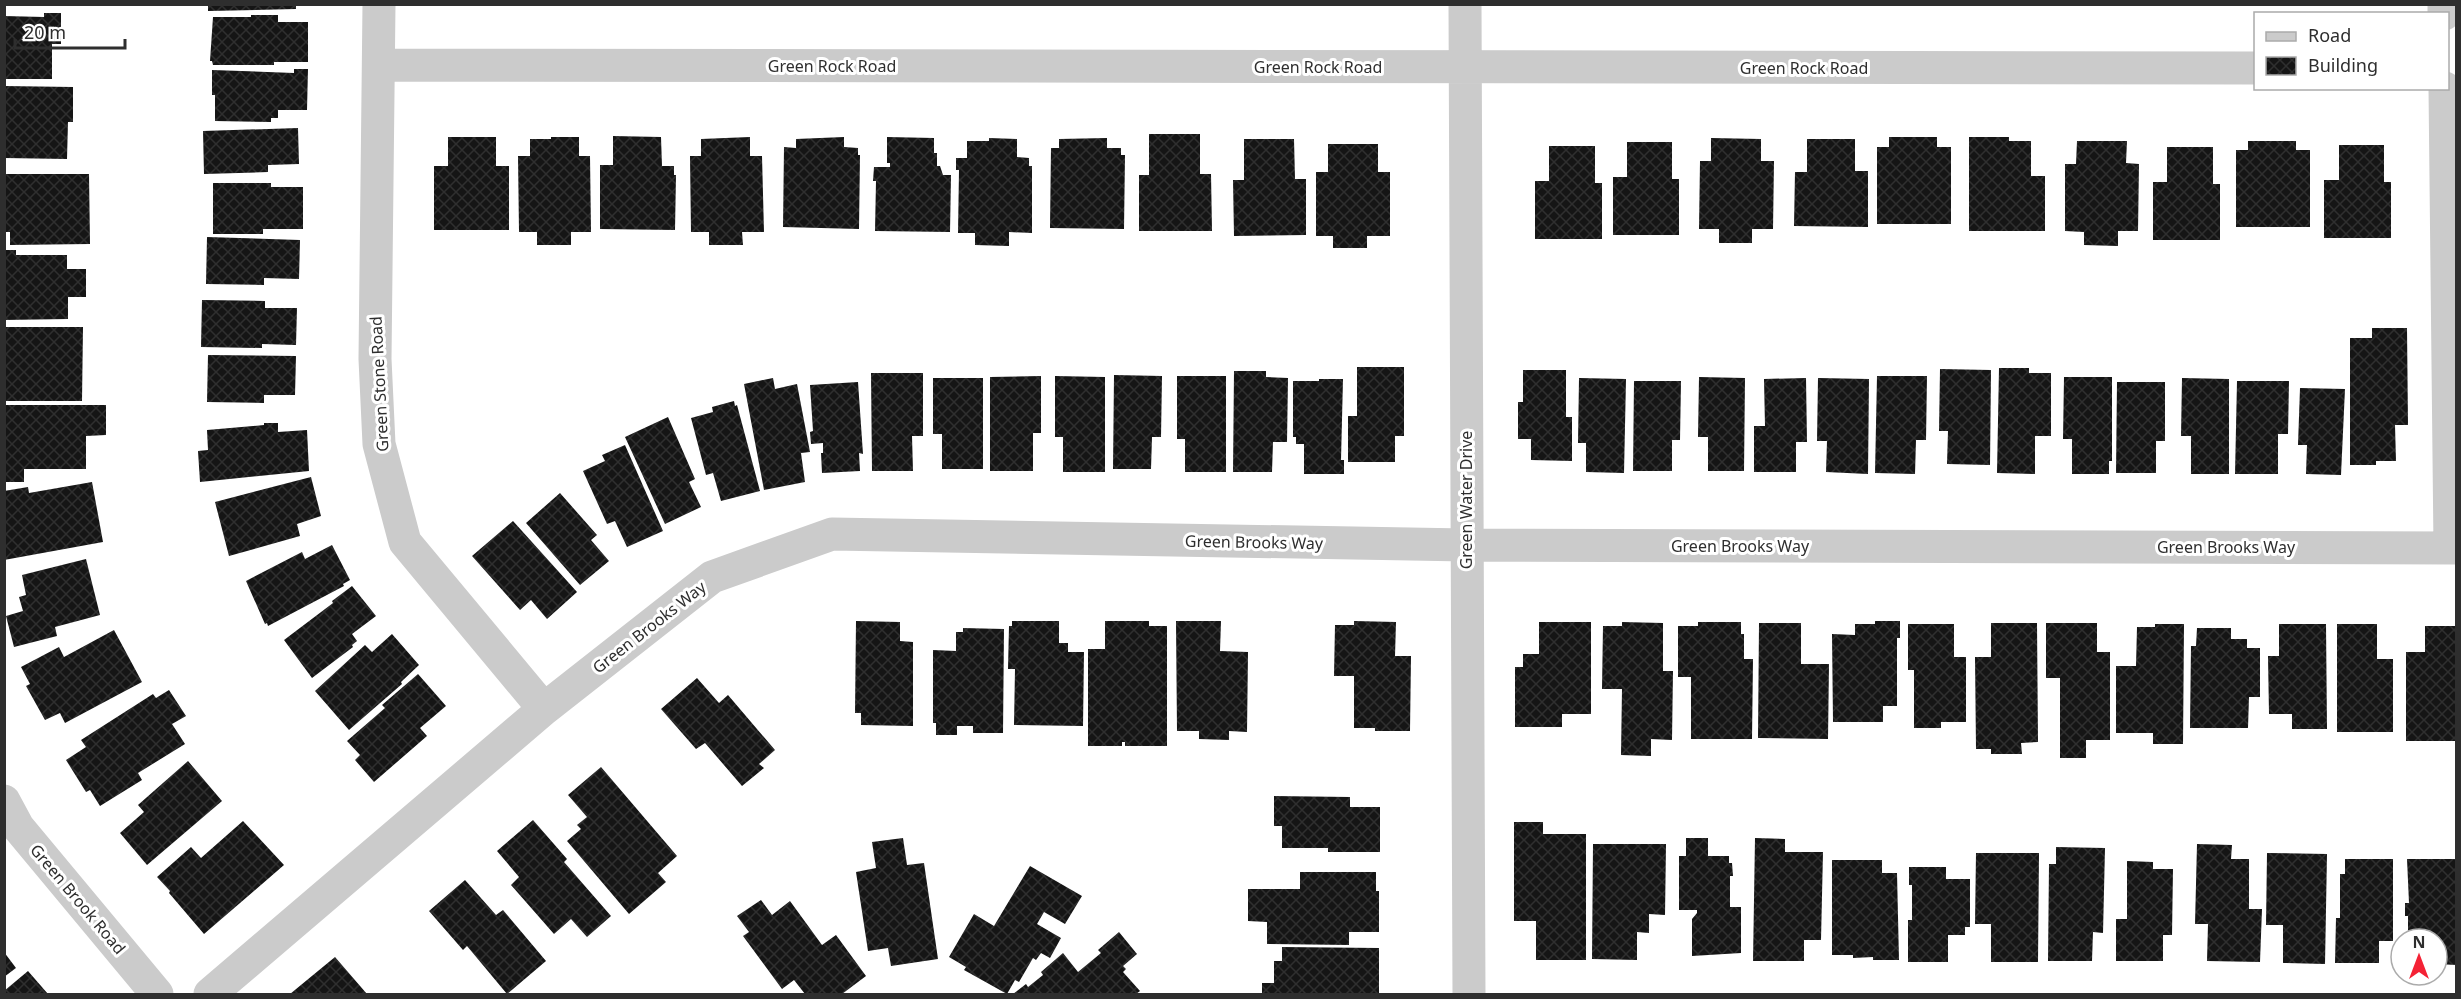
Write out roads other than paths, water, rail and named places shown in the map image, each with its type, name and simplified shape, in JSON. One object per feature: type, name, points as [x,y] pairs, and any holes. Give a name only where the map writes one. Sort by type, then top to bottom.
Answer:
[{"type":"street","name":"Green Stone Road","points":[[379,4],[375,359],[379,444],[405,542],[544,710]]},
{"type":"street","name":"Green Water Drive","points":[[1465,4],[1469,994]]},
{"type":"street","name":"Green Rock Road","points":[[380,65],[2254,68]]},
{"type":"street","points":[[2445,90],[2453,548]]},
{"type":"street","name":"Green Brooks Way","points":[[210,994],[544,710],[711,577],[832,534],[1466,545],[2453,548]]},
{"type":"street","name":"Green Brook Road","points":[[4,801],[18,827],[157,994]]}]
